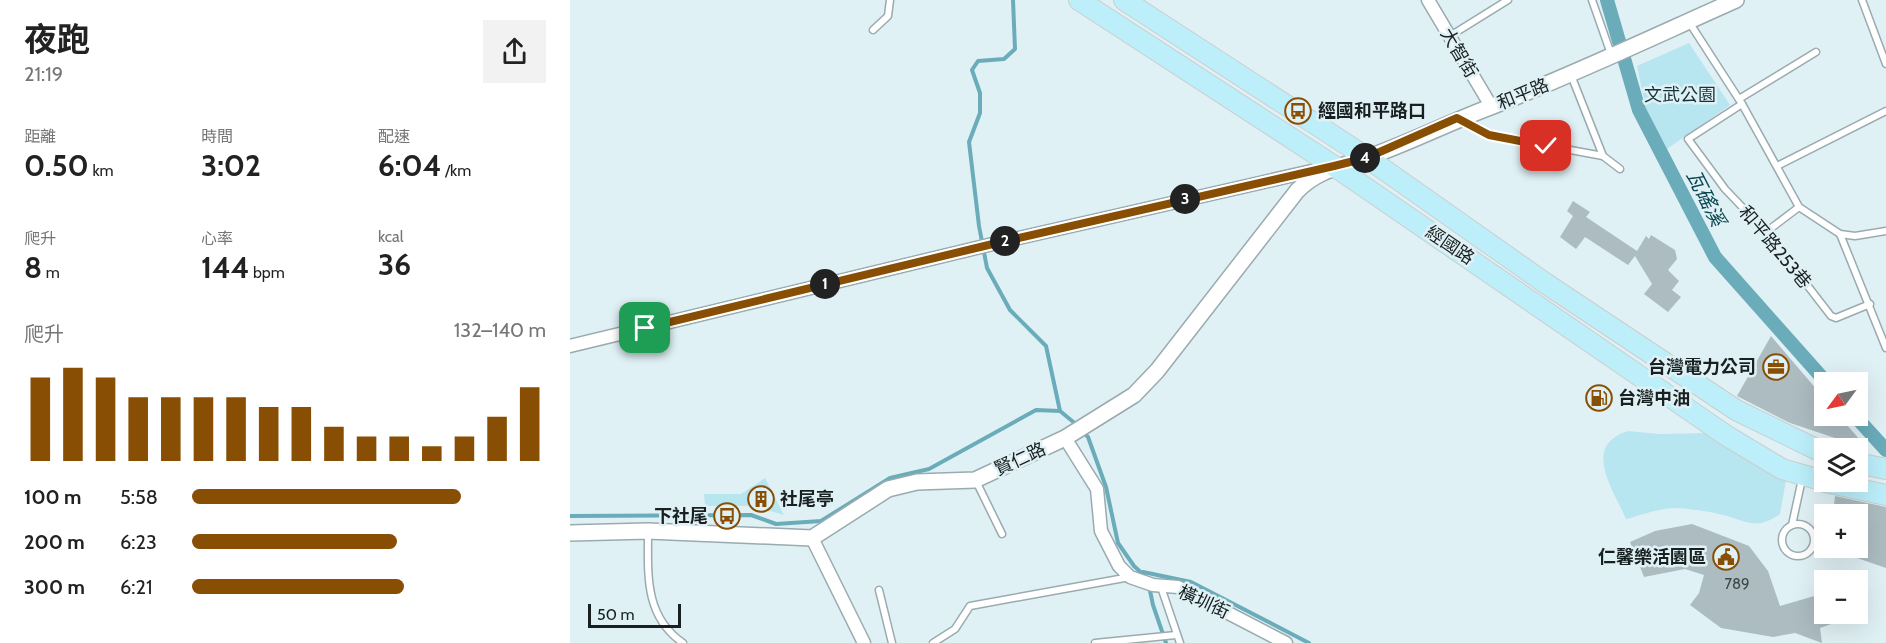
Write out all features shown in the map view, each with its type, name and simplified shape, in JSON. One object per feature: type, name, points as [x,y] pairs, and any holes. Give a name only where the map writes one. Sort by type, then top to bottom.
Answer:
[{"type":"main road","name":"經國路","points":[[1080,0],[1334,166],[1727,436],[1782,469],[1814,478]]},
{"type":"main road","name":"經國路","points":[[1124,0],[1366,158],[1545,283],[1736,410],[1814,448]]},
{"type":"main road","points":[[1868,465],[1886,469]]},
{"type":"main road","name":"經國路","points":[[1868,491],[1886,495]]},
{"type":"street","name":"大智街","points":[[1428,0],[1491,106]]},
{"type":"street","points":[[1689,21],[1736,0]]},
{"type":"street","name":"和平路","points":[[1366,158],[1457,118],[1570,75],[1611,54],[1689,21]]},
{"type":"street","name":"賢仁路","points":[[812,538],[888,489],[917,482],[975,480],[1065,438],[1118,406],[1147,383],[1297,190],[1316,175],[1334,166],[1366,158]]},
{"type":"street","points":[[570,346],[970,249],[1334,166]]},
{"type":"street","points":[[1065,438],[1097,489],[1101,531],[1119,566],[1133,579]]},
{"type":"street","points":[[570,533],[648,531],[812,538],[864,643]]},
{"type":"street","name":"橫圳街","points":[[1133,579],[1157,586],[1178,587],[1286,643]]},
{"type":"lane","points":[[873,30],[888,16],[890,0]]},
{"type":"lane","points":[[1449,36],[1508,0]]},
{"type":"lane","points":[[1593,0],[1611,54]]},
{"type":"lane","points":[[1862,0],[1886,64]]},
{"type":"lane","points":[[1689,21],[1740,101],[1799,207],[1840,234],[1856,236],[1886,231]]},
{"type":"lane","name":"和平路253巷","points":[[1816,52],[1740,101],[1688,139],[1725,189],[1766,232],[1831,316],[1836,318],[1870,303]]},
{"type":"lane","points":[[1570,75],[1603,156]]},
{"type":"lane","points":[[1777,166],[1886,111]]},
{"type":"lane","points":[[1457,118],[1489,135],[1603,156],[1620,169]]},
{"type":"lane","points":[[1766,232],[1799,207]]},
{"type":"lane","points":[[1840,234],[1870,303],[1886,348]]},
{"type":"lane","points":[[1791,525],[1798,524],[1808,527],[1814,536],[1811,550],[1802,556],[1792,556],[1787,553],[1782,543],[1784,532],[1791,525],[1803,475]]},
{"type":"lane","points":[[975,480],[1002,534]]},
{"type":"lane","points":[[648,531],[648,586],[663,625],[683,643]]},
{"type":"lane","points":[[933,643],[955,629],[970,606],[1133,579]]},
{"type":"lane","points":[[1157,586],[1180,643]]},
{"type":"lane","points":[[879,590],[892,643]]},
{"type":"lane","points":[[1095,643],[1176,636]]},
{"type":"green space","name":"文武公園","points":[[1689,43],[1730,105],[1667,149],[1646,109],[1637,66]]},
{"type":"green space","points":[[1628,431],[1659,434],[1710,433],[1786,480],[1780,514],[1764,522],[1752,523],[1712,512],[1670,508],[1626,519],[1609,483],[1603,458],[1606,447],[1614,438]]},
{"type":"green space","points":[[765,478],[784,515],[752,506],[705,506],[704,494],[741,494]]},
{"type":"building","points":[[1573,201],[1590,212],[1586,217],[1637,251],[1646,236],[1649,239],[1651,235],[1675,250],[1677,259],[1668,270],[1679,281],[1672,290],[1681,297],[1668,312],[1644,294],[1652,284],[1635,256],[1628,265],[1585,237],[1576,249],[1560,237],[1573,216],[1567,211]]},
{"type":"building","name":"台灣電力公司","points":[[1771,336],[1814,386],[1814,426],[1848,426],[1858,438],[1835,438],[1790,423],[1737,396]]},
{"type":"building","points":[[1835,496],[1886,507],[1886,568],[1857,558],[1868,558],[1868,504],[1834,504]]},
{"type":"building","name":"仁馨樂活園區","points":[[1692,524],[1749,546],[1768,571],[1780,606],[1814,596],[1814,624],[1831,624],[1820,628],[1822,643],[1795,633],[1773,637],[1721,628],[1690,605],[1699,593],[1704,575],[1685,569],[1644,577],[1630,542],[1655,531]]},
{"type":"waterway","points":[[1013,0],[1015,49],[1004,59],[978,61],[972,70],[980,93],[980,113],[969,142],[979,226],[987,268],[1010,310],[1046,346],[1060,411],[1077,425]]},
{"type":"waterway","name":"瓦磘溪","points":[[1607,0],[1639,110],[1715,257],[1817,372]]},
{"type":"waterway","points":[[570,516],[751,515],[776,524],[821,521],[890,478],[929,469],[1036,410],[1060,411]]},
{"type":"waterway","name":"瓦磘溪","points":[[1864,426],[1886,450]]},
{"type":"waterway","points":[[1082,431],[1088,437],[1106,487],[1118,543],[1134,566],[1148,579]]},
{"type":"waterway","points":[[1143,572],[1191,582],[1309,643]]},
{"type":"waterway","points":[[1149,586],[1166,643]]},
{"type":"place","name":"經國和平路口","points":[[1298,111]]},
{"type":"place","name":"台灣電力公司","points":[[1776,367]]},
{"type":"place","name":"台灣中油","points":[[1599,398]]},
{"type":"place","name":"社尾亭","points":[[761,499]]},
{"type":"place","name":"下社尾","points":[[727,516]]},
{"type":"place","name":"仁馨樂活園區","points":[[1726,557]]},
{"type":"route","points":[[645,328],[1001,242],[1366,158],[1457,118],[1489,135],[1546,146]]}]
